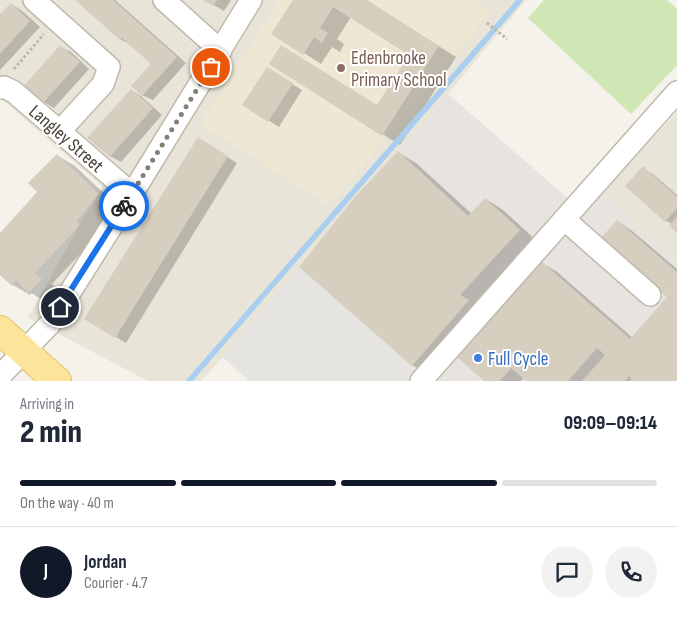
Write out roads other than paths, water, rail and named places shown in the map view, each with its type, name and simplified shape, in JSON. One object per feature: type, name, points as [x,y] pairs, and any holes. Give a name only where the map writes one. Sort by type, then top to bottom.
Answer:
[{"type":"main road","points":[[0,330],[58,381]]},
{"type":"street","points":[[34,0],[110,67],[103,84],[60,132]]},
{"type":"street","points":[[164,0],[221,51]]},
{"type":"street","points":[[0,376],[50,324],[251,0]]},
{"type":"street","name":"Langley Street","points":[[2,88],[14,92],[132,194]]},
{"type":"street","points":[[421,381],[677,92]]},
{"type":"street","points":[[564,219],[650,295]]},
{"type":"waterway","points":[[189,381],[520,0]]},
{"type":"place","name":"Edenbrooke Primary School","points":[[341,68]]},
{"type":"place","name":"Full Cycle","points":[[478,358]]}]
